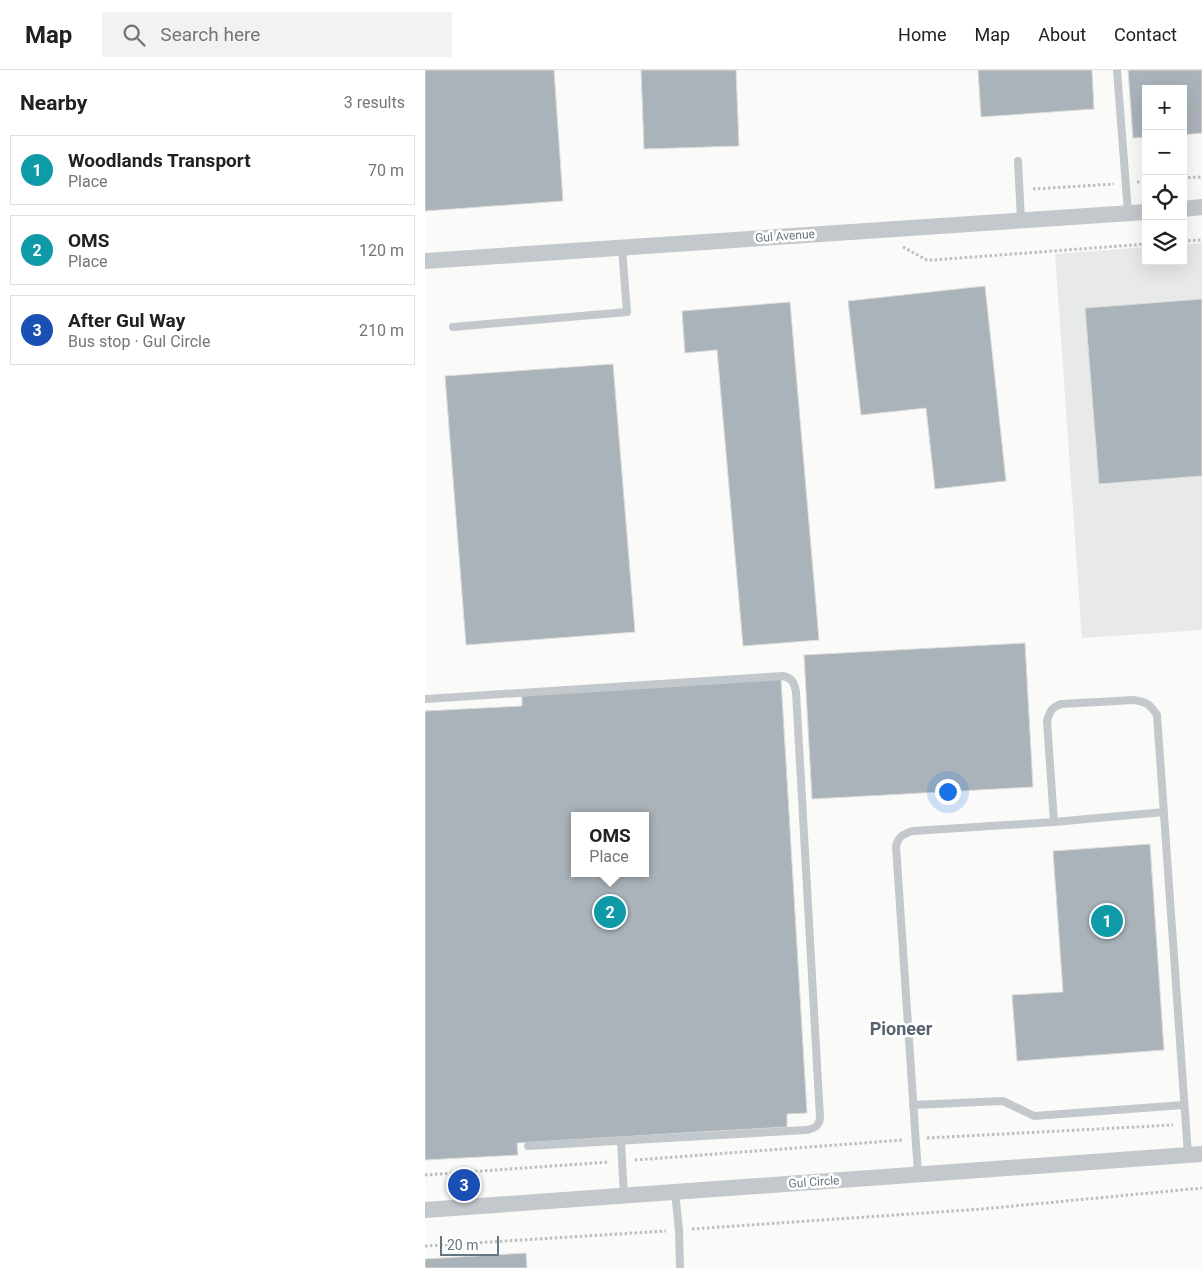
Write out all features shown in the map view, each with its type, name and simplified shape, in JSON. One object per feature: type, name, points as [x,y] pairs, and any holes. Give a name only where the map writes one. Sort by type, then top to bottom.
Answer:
[{"type":"street","points":[[1187,209],[1202,207]]},
{"type":"street","name":"Gul Avenue","points":[[425,261],[1142,212]]},
{"type":"street","name":"Gul Circle","points":[[425,1210],[1195,1154]]},
{"type":"lane","points":[[1117,70],[1127,213]]},
{"type":"lane","points":[[1018,160],[1021,220]]},
{"type":"lane","points":[[453,327],[627,312],[622,248]]},
{"type":"lane","points":[[425,699],[783,676],[791,678],[795,684],[819,1123],[817,1126],[807,1130],[528,1146]]},
{"type":"lane","points":[[1054,822],[1047,721],[1049,712],[1061,704],[1134,700],[1145,702],[1152,707],[1157,715],[1184,1105],[1186,1124],[1195,1154]]},
{"type":"lane","points":[[918,1174],[896,846],[899,838],[904,833],[913,831],[1054,822],[1164,812]]},
{"type":"lane","points":[[913,1105],[1003,1102],[1034,1116],[1184,1105]]},
{"type":"lane","points":[[621,1141],[624,1196]]},
{"type":"lane","points":[[675,1192],[680,1268]]},
{"type":"path","points":[[1187,178],[1202,176]]},
{"type":"path","points":[[1019,190],[1142,181]]},
{"type":"path","points":[[1187,241],[1202,240]]},
{"type":"path","points":[[899,245],[927,260],[933,260],[1142,244]]},
{"type":"path","points":[[425,1174],[915,1139],[1186,1124]]},
{"type":"path","points":[[425,1246],[982,1209],[1202,1188]]},
{"type":"shaded area","points":[[1202,243],[1202,630],[1082,638],[1055,254],[1142,247],[1142,265],[1187,265],[1187,245]]},
{"type":"building","points":[[425,70],[554,70],[563,201],[425,211]]},
{"type":"building","points":[[641,70],[736,70],[739,146],[644,149]]},
{"type":"building","points":[[978,70],[1092,70],[1094,109],[981,117]]},
{"type":"building","points":[[1128,70],[1202,70],[1202,133],[1187,135],[1187,85],[1142,85],[1142,137],[1133,138]]},
{"type":"building","points":[[985,286],[1006,481],[935,489],[926,408],[861,415],[848,301]]},
{"type":"building","points":[[1202,299],[1202,476],[1099,484],[1085,308]]},
{"type":"building","points":[[790,302],[819,640],[743,646],[717,350],[685,353],[682,311]]},
{"type":"building","points":[[613,364],[635,632],[466,645],[445,376]]},
{"type":"building","points":[[1025,643],[1033,787],[812,799],[804,655]]},
{"type":"building","points":[[781,679],[807,1113],[787,1114],[787,1127],[517,1143],[518,1155],[425,1160],[425,711],[522,706],[522,694]]},
{"type":"building","points":[[1150,844],[1164,1050],[1017,1061],[1012,995],[1063,992],[1053,851]]},
{"type":"building","points":[[526,1253],[527,1268],[425,1268],[425,1259]]},
{"type":"place","name":"OMS","points":[[610,912]]},
{"type":"place","name":"Woodlands Transport","points":[[1107,921]]},
{"type":"place","name":"After Gul Way","points":[[464,1185]]},
{"type":"district","name":"Pioneer","points":[[901,1028]]}]
